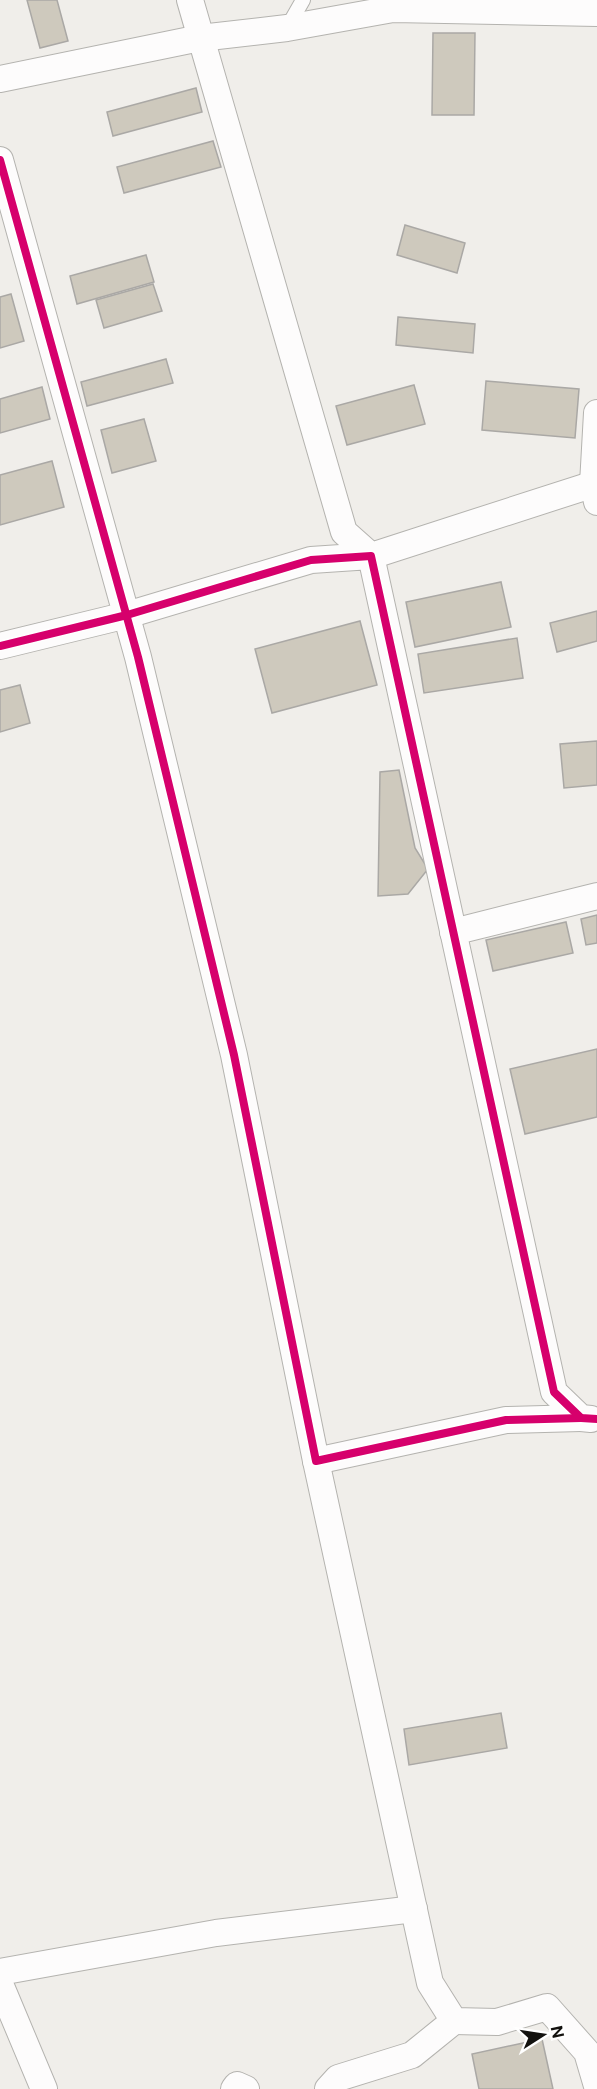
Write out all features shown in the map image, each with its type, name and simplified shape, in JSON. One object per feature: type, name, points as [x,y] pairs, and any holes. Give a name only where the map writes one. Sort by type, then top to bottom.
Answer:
[{"type":"street","points":[[190,0],[344,532],[371,556],[554,1392],[589,1419]]},
{"type":"street","points":[[0,79],[200,38],[287,28],[393,9],[597,13]]},
{"type":"street","points":[[0,160],[127,615],[234,1055],[316,1461],[430,1983],[454,2021]]},
{"type":"street","points":[[0,646],[127,615],[311,560],[371,556],[596,490],[597,413]]},
{"type":"street","points":[[453,932],[597,896]]},
{"type":"street","points":[[316,1461],[506,1420],[589,1419]]},
{"type":"street","points":[[0,1972],[216,1933],[414,1909]]},
{"type":"street","points":[[0,1984],[44,2089]]},
{"type":"street","points":[[328,2089],[338,2078],[412,2055],[454,2021],[497,2022],[547,2007],[587,2052],[597,2086]]},
{"type":"street","points":[[234,2089],[237,2085],[246,2089]]},
{"type":"lane","points":[[287,28],[303,0]]},
{"type":"building","points":[[27,0],[57,0],[68,41],[40,48]]},
{"type":"building","points":[[433,33],[475,33],[474,115],[432,115]]},
{"type":"building","points":[[196,88],[202,112],[113,136],[107,112]]},
{"type":"building","points":[[213,141],[221,167],[124,193],[117,167]]},
{"type":"building","points":[[405,225],[465,243],[457,273],[397,255]]},
{"type":"building","points":[[146,255],[154,282],[77,304],[70,276]]},
{"type":"building","points":[[153,284],[162,311],[104,328],[96,300]]},
{"type":"building","points":[[11,294],[24,341],[0,348],[0,297]]},
{"type":"building","points":[[398,317],[475,324],[473,353],[396,345]]},
{"type":"building","points":[[166,359],[173,383],[87,406],[81,382]]},
{"type":"building","points":[[486,381],[579,389],[575,438],[482,430]]},
{"type":"building","points":[[414,385],[425,424],[347,445],[336,406]]},
{"type":"building","points":[[42,387],[50,419],[0,433],[0,399]]},
{"type":"building","points":[[144,419],[156,461],[112,473],[101,430]]},
{"type":"building","points":[[52,461],[64,507],[0,525],[0,475]]},
{"type":"building","points":[[501,582],[511,627],[415,647],[406,602]]},
{"type":"building","points":[[597,611],[597,641],[557,652],[550,623]]},
{"type":"building","points":[[360,621],[377,685],[272,713],[255,649]]},
{"type":"building","points":[[517,638],[523,678],[424,693],[418,654]]},
{"type":"building","points":[[20,685],[30,723],[0,732],[0,690]]},
{"type":"building","points":[[597,741],[597,785],[564,788],[560,744]]},
{"type":"building","points":[[399,770],[415,848],[428,869],[408,894],[378,896],[380,772]]},
{"type":"building","points":[[597,915],[597,943],[586,945],[581,919]]},
{"type":"building","points":[[566,922],[573,953],[493,971],[486,940]]},
{"type":"building","points":[[597,1049],[597,1117],[525,1134],[510,1069]]},
{"type":"building","points":[[501,1713],[507,1748],[409,1765],[404,1729]]},
{"type":"building","points":[[542,2039],[553,2089],[479,2089],[472,2054]]},
{"type":"cycle path","points":[[0,160],[138,657],[234,1055],[316,1461],[506,1420],[581,1418]]},
{"type":"cycle path","points":[[0,646],[127,615],[311,560],[371,556],[554,1392],[581,1418],[597,1419]]}]
